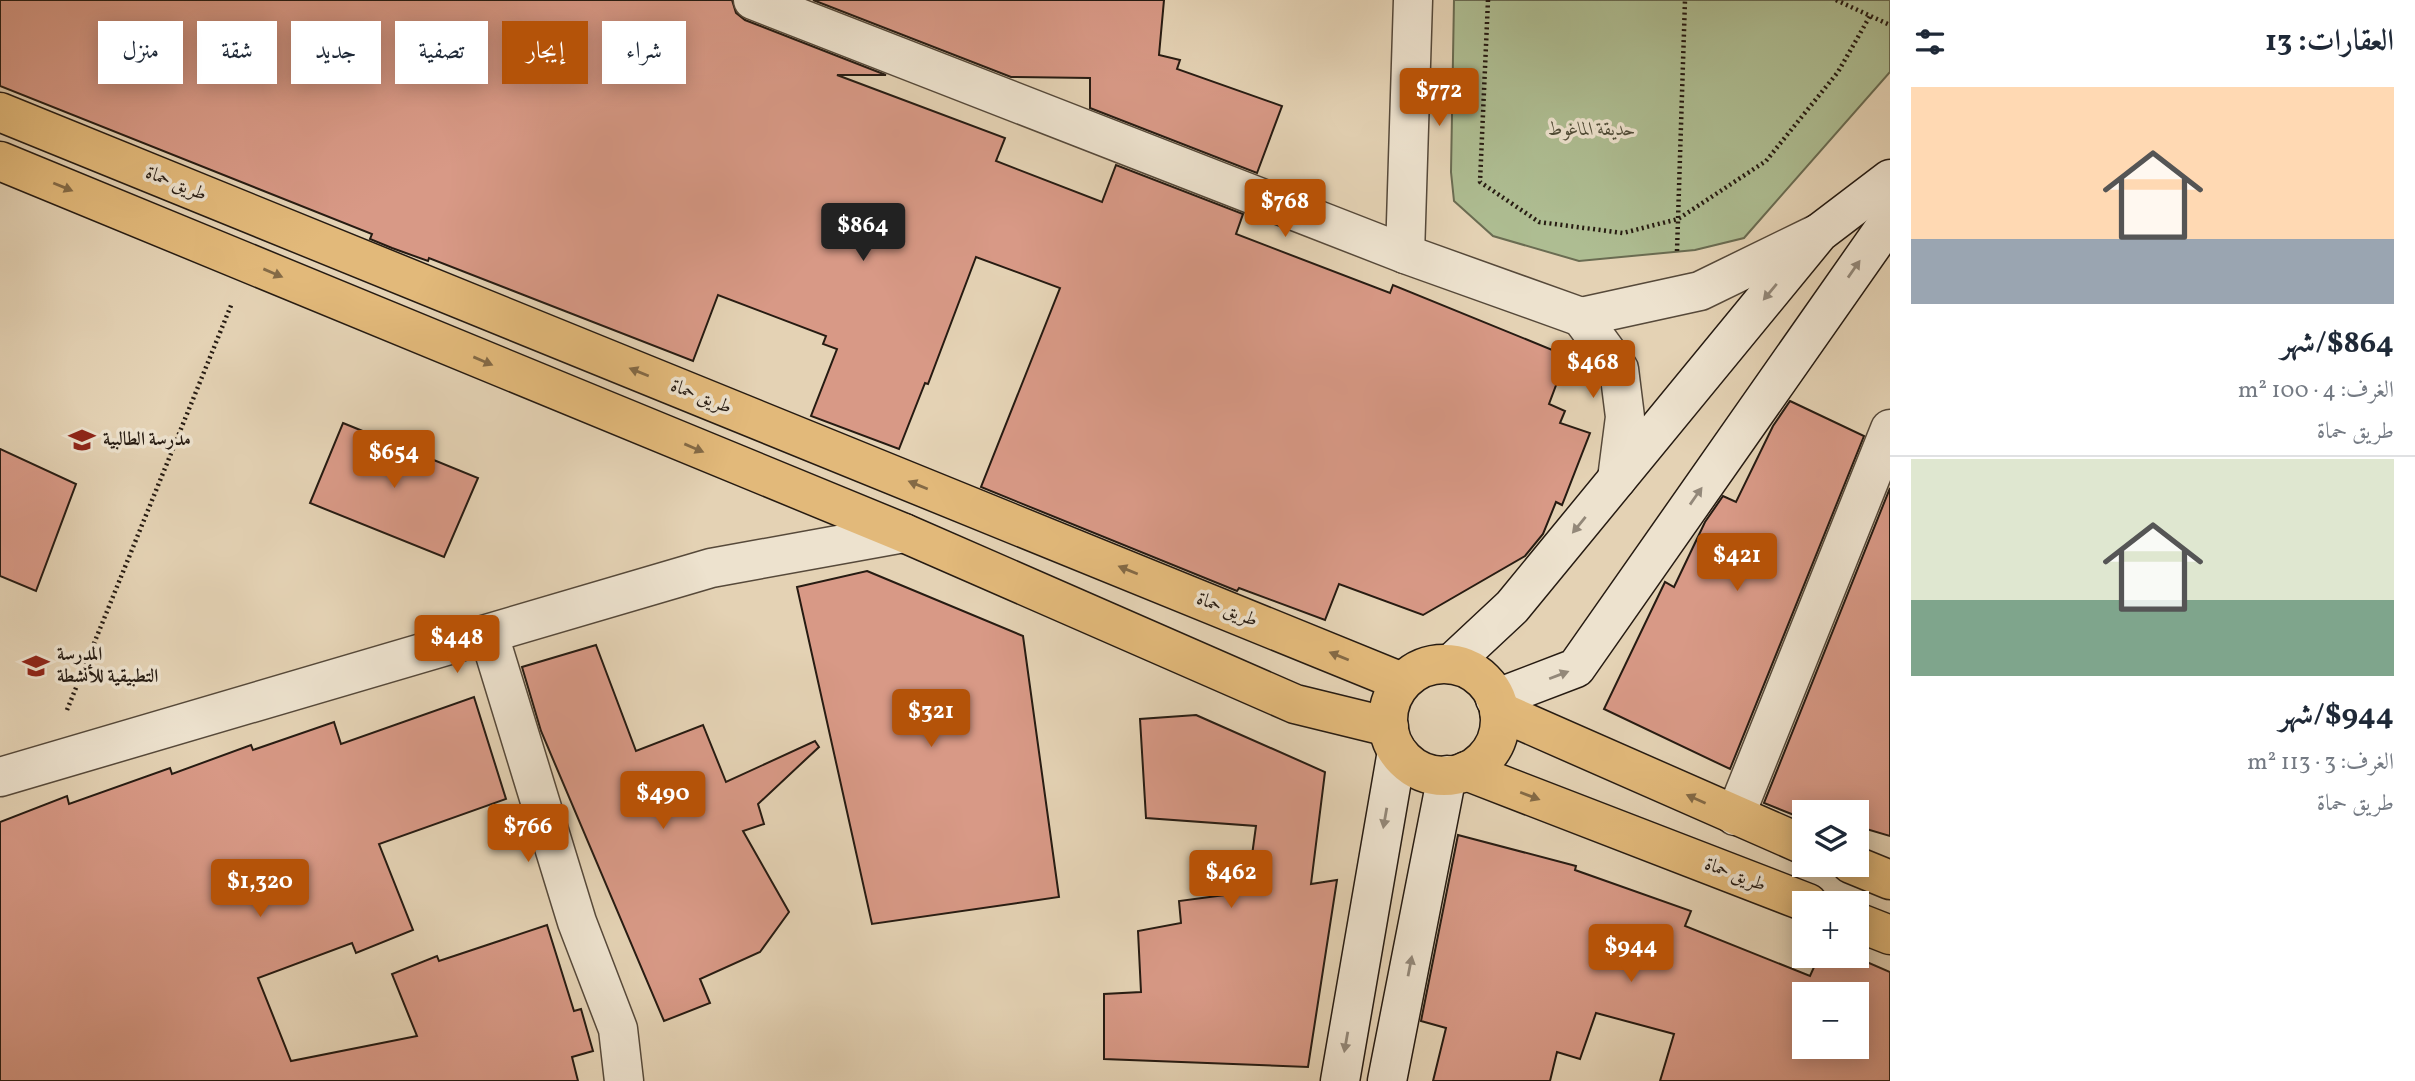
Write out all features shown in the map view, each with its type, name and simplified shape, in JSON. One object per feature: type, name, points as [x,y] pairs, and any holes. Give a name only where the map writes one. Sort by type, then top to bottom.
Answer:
[{"type":"main road","name":"طريق حماة","points":[[0,113],[1402,682]]},
{"type":"main road","points":[[0,161],[904,533],[1295,704],[1393,739]]},
{"type":"main road","points":[[1433,664],[1451,664],[1468,669],[1483,679],[1497,705],[1499,729],[1494,745],[1482,761],[1457,773],[1428,774],[1410,765],[1393,739],[1387,715],[1392,696],[1402,682],[1416,670],[1433,664]]},
{"type":"main road","points":[[1497,705],[1792,840]]},
{"type":"main road","name":"طريق حماة","points":[[1457,773],[1792,897]]},
{"type":"main road","points":[[1869,926],[1890,934]]},
{"type":"street","points":[[753,0],[1405,254],[1581,317],[1700,291],[1819,233],[1890,179]]},
{"type":"street","points":[[1405,254],[1413,0]]},
{"type":"street","points":[[1497,705],[1576,668],[1890,220]]},
{"type":"street","points":[[1451,664],[1512,607],[1819,233]]},
{"type":"street","points":[[1581,317],[1619,369],[1625,417],[1617,479]]},
{"type":"street","points":[[1735,816],[1890,429]]},
{"type":"street","points":[[0,777],[711,568],[904,533]]},
{"type":"street","points":[[489,635],[577,922],[618,1029],[624,1081]]},
{"type":"street","points":[[1340,1081],[1393,739]]},
{"type":"street","points":[[1387,1081],[1457,773]]},
{"type":"path","points":[[1488,0],[1480,182],[1539,222],[1623,233],[1678,219],[1766,161],[1838,72],[1870,16]]},
{"type":"path","points":[[1675,296],[1685,0]]},
{"type":"path","points":[[1836,0],[1890,25]]},
{"type":"path","points":[[45,764],[248,263]]},
{"type":"green space","name":"حديقة الماغوط","points":[[1454,0],[1890,0],[1890,72],[1744,238],[1695,250],[1579,261],[1493,236],[1454,201],[1451,172]]},
{"type":"building","points":[[0,0],[732,0],[736,13],[745,20],[886,75],[837,75],[1005,138],[996,161],[1102,202],[1116,165],[1243,214],[1236,234],[1390,293],[1393,285],[1567,356],[1549,404],[1565,411],[1560,423],[1590,433],[1562,505],[1556,502],[1543,534],[1525,556],[1423,615],[1339,584],[1325,620],[1239,588],[1237,591],[981,487],[1060,288],[976,257],[928,384],[925,383],[899,449],[811,416],[837,349],[823,344],[826,336],[718,295],[693,361],[429,258],[428,261],[392,248],[370,239],[372,234],[0,86]]},
{"type":"building","points":[[813,0],[1164,0],[1159,55],[1180,60],[1177,69],[1282,106],[1257,173],[1090,108],[1090,78],[1011,77]]},
{"type":"building","points":[[1790,401],[1864,436],[1730,769],[1604,709],[1665,582],[1674,587],[1705,522],[1723,496],[1736,502],[1773,426]]},
{"type":"building","points":[[343,423],[478,478],[444,557],[310,503]]},
{"type":"building","name":"مدرسة الطالبية","points":[[0,449],[76,484],[36,591],[0,576]]},
{"type":"building","points":[[1890,488],[1890,836],[1869,830],[1869,800],[1792,800],[1792,814],[1764,803]]},
{"type":"building","points":[[867,571],[1023,636],[1059,897],[872,924],[797,587]]},
{"type":"building","points":[[596,645],[636,751],[703,725],[726,782],[815,741],[819,747],[758,804],[764,824],[743,831],[789,912],[760,952],[700,979],[710,1003],[664,1021],[541,731],[522,667]]},
{"type":"building","points":[[474,697],[506,799],[379,844],[413,930],[356,953],[352,943],[258,978],[291,1061],[417,1036],[392,974],[437,956],[439,961],[547,925],[574,1011],[581,1009],[593,1051],[572,1057],[578,1081],[0,1081],[0,822],[67,796],[69,804],[170,768],[172,774],[251,745],[253,750],[334,722],[341,744]]},
{"type":"building","points":[[1196,715],[1325,772],[1311,884],[1337,880],[1308,1067],[1104,1059],[1104,994],[1141,992],[1138,931],[1181,923],[1179,901],[1247,892],[1256,826],[1146,818],[1140,719]]},
{"type":"building","points":[[1458,835],[1576,866],[1575,870],[1691,911],[1685,926],[1810,976],[1814,968],[1869,968],[1869,963],[1890,972],[1890,1081],[1660,1081],[1674,1034],[1596,1013],[1580,1059],[1557,1052],[1550,1081],[1433,1081],[1446,1028],[1421,1021]]},
{"type":"place","name":"مدرسة الطالبية","points":[[82,440]]},
{"type":"place","name":"المدرسة التطبيقية للأنشطة","points":[[36,666]]}]
